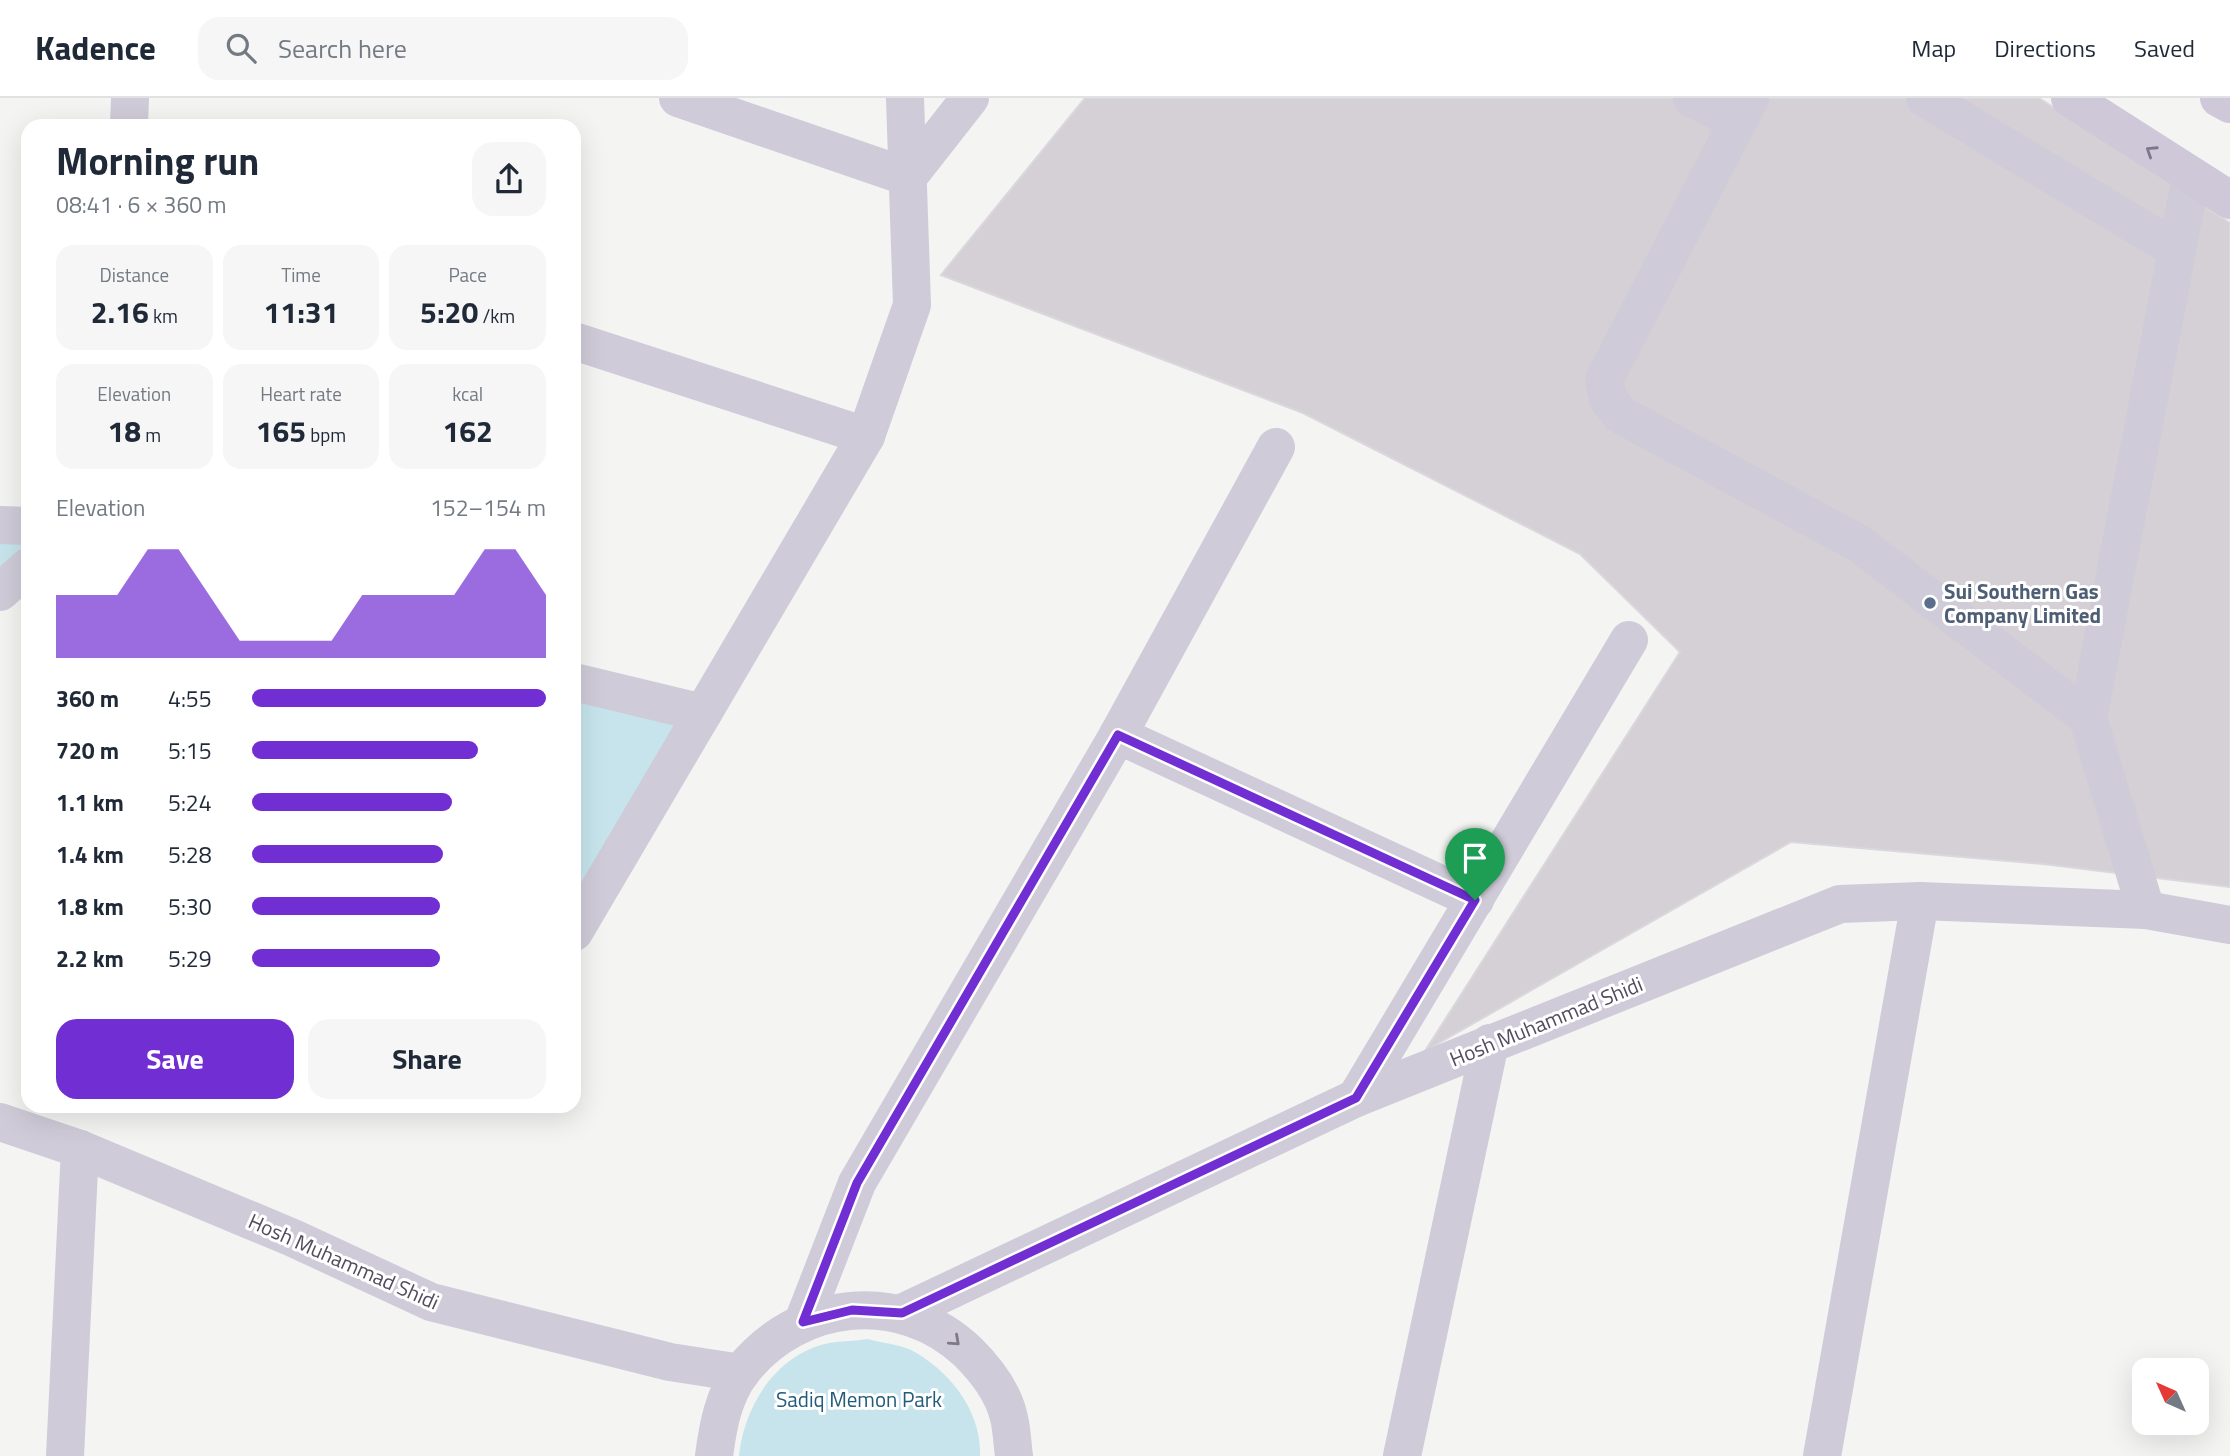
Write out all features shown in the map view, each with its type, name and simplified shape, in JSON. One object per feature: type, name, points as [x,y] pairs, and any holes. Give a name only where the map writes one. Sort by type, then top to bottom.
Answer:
[{"type":"main road","points":[[2070,98],[2230,200]]},
{"type":"main road","points":[[2219,98],[2230,104]]},
{"type":"street","points":[[129,119],[130,98]]},
{"type":"street","points":[[678,98],[908,177]]},
{"type":"street","points":[[581,920],[866,436],[912,305],[905,98]]},
{"type":"street","points":[[908,177],[970,98]]},
{"type":"street","points":[[1692,98],[1744,110],[1604,380],[1608,399],[1621,415],[1858,542],[2088,718]]},
{"type":"street","points":[[1925,98],[2177,250]]},
{"type":"street","points":[[2146,910],[2088,718],[2191,177]]},
{"type":"street","points":[[581,343],[866,436]]},
{"type":"street","points":[[803,1322],[857,1183],[1118,735],[1276,447]]},
{"type":"street","points":[[0,525],[21,526]]},
{"type":"street","points":[[0,592],[21,573]]},
{"type":"street","points":[[1356,1098],[1629,640]]},
{"type":"street","points":[[581,684],[704,713]]},
{"type":"street","points":[[1118,735],[1475,900]]},
{"type":"street","points":[[1822,1456],[1920,901]]},
{"type":"street","name":"Hosh Muhammad Shidi","points":[[902,1313],[1356,1098],[1840,904],[1920,901],[2146,910],[2230,925]]},
{"type":"street","points":[[1402,1456],[1490,1043]]},
{"type":"street","name":"Hosh Muhammad Shidi","points":[[0,1122],[79,1149],[293,1238],[431,1302],[670,1362],[741,1373]]},
{"type":"street","points":[[65,1456],[79,1149]]},
{"type":"street","points":[[713,1456],[720,1415],[741,1373],[769,1343],[803,1322],[852,1310],[902,1313],[947,1333],[984,1368],[1008,1412],[1014,1456]]},
{"type":"green space","points":[[0,525],[21,526],[21,573],[0,592]]},
{"type":"green space","points":[[581,684],[703,713],[581,918]]},
{"type":"green space","name":"Sadiq Memon Park","points":[[868,1339],[911,1350],[925,1358],[950,1380],[969,1408],[975,1423],[980,1456],[739,1456],[742,1437],[756,1401],[779,1370],[810,1349],[829,1343]]},
{"type":"building","name":"Sui Southern Gas Company Limited","points":[[1085,98],[2039,98],[2230,223],[2230,887],[2043,864],[1791,842],[1425,1051],[1680,652],[1580,554],[1303,413],[941,275]]},
{"type":"place","name":"Sui Southern Gas Company Limited","points":[[1930,603]]},
{"type":"route","points":[[1118,735],[1475,900],[1356,1098],[902,1313],[852,1310],[803,1322],[857,1183],[1118,735]]}]
